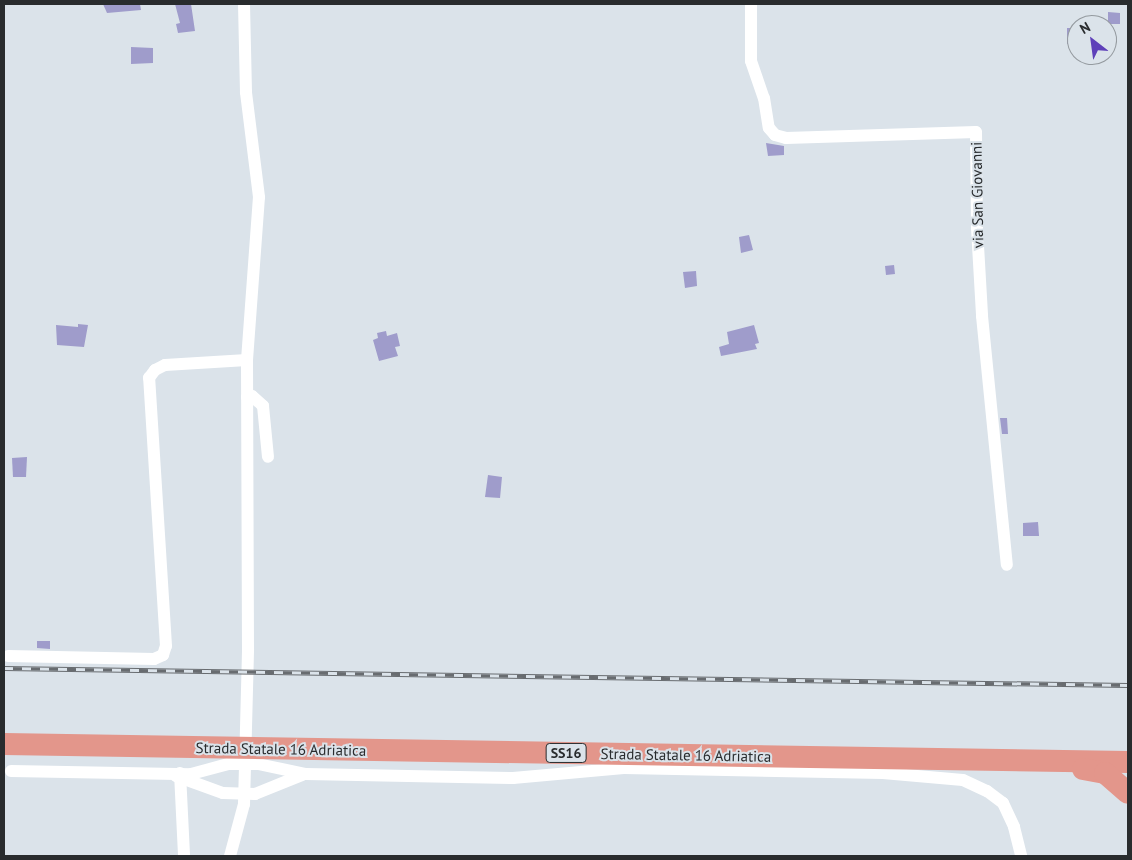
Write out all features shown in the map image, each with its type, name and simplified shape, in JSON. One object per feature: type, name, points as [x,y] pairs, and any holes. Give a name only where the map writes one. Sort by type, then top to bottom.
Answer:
[{"type":"highway","name":"Strada Statale 16 Adriatica","points":[[4,732],[1128,747]]},
{"type":"highway","name":"Strada Statale 16 Adriatica","points":[[4,744],[1128,762]]},
{"type":"highway","points":[[950,759],[1015,768],[1096,769],[1116,780],[1128,793]]},
{"type":"street","points":[[230,856],[244,804],[248,649],[247,360],[259,197],[246,92],[244,4]]},
{"type":"street","name":"via San Giovanni","points":[[751,4],[751,61],[764,98],[769,128],[775,135],[786,138],[976,132],[977,228],[982,316],[1007,565]]},
{"type":"street","points":[[8,656],[154,659],[163,655],[166,646],[149,378],[154,370],[165,365],[247,360]]},
{"type":"street","points":[[247,397],[252,396],[264,406],[268,457]]},
{"type":"street","points":[[180,775],[228,764],[258,764],[306,774],[514,778],[624,768],[883,773],[963,780],[987,790],[1003,803],[1014,827],[1021,856]]},
{"type":"street","points":[[11,771],[165,772],[180,775],[223,793],[255,794],[306,774]]},
{"type":"street","points":[[180,775],[184,856]]},
{"type":"building","points":[[103,4],[140,4],[141,10],[107,13]]},
{"type":"building","points":[[175,4],[191,4],[195,31],[178,33],[176,24],[180,23]]},
{"type":"building","points":[[1108,12],[1120,13],[1120,24],[1117,24],[1117,15],[1108,15]]},
{"type":"building","points":[[131,47],[153,48],[153,63],[131,64]]},
{"type":"building","points":[[766,143],[784,146],[784,155],[768,156]]},
{"type":"building","points":[[749,235],[753,250],[741,253],[739,237]]},
{"type":"building","points":[[894,265],[895,274],[886,275],[885,266]]},
{"type":"building","points":[[696,271],[697,286],[685,288],[683,272]]},
{"type":"building","points":[[78,324],[88,325],[84,347],[57,345],[56,325],[78,327]]},
{"type":"building","points":[[754,325],[759,343],[755,344],[757,349],[721,356],[719,347],[729,344],[727,332]]},
{"type":"building","points":[[386,331],[387,336],[397,333],[400,346],[395,347],[398,356],[379,361],[373,340],[378,338],[377,333]]},
{"type":"building","points":[[1000,418],[1007,418],[1008,434],[1002,434]]},
{"type":"building","points":[[27,457],[26,477],[13,477],[12,458]]},
{"type":"building","points":[[488,475],[502,477],[500,498],[485,497]]},
{"type":"building","points":[[1038,522],[1039,536],[1023,536],[1023,523]]},
{"type":"building","points":[[37,641],[50,641],[50,649],[37,648]]},
{"type":"railway","points":[[4,668],[1128,685]]}]
